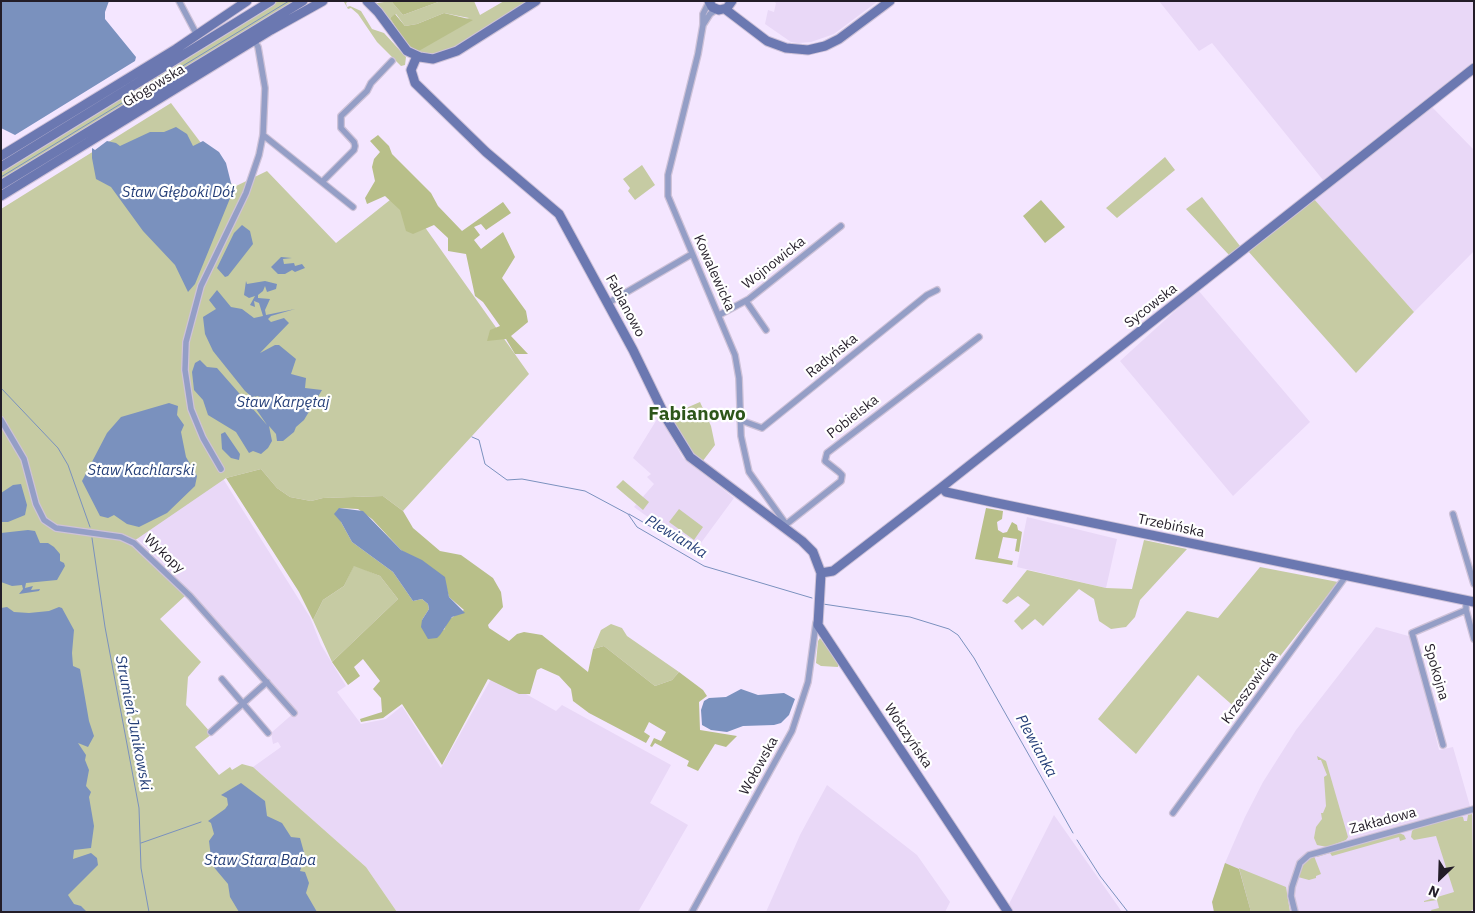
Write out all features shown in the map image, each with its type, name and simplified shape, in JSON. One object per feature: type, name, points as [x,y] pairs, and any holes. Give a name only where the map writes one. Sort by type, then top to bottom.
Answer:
[{"type":"street","points":[[179,1],[197,35]]},
{"type":"street","name":"Głogowska","points":[[1,156],[197,35],[247,1]]},
{"type":"street","name":"Głogowska","points":[[1,167],[271,1]]},
{"type":"street","name":"Głogowska","points":[[1,185],[303,1]]},
{"type":"street","name":"Głogowska","points":[[1,196],[256,44],[323,1]]},
{"type":"street","points":[[368,1],[402,46],[417,56],[432,59],[449,55],[536,1]]},
{"type":"street","points":[[709,2],[726,5],[760,37],[774,44],[791,49],[812,49],[825,46],[846,35],[890,1]]},
{"type":"street","name":"Kowalewicka","points":[[704,25],[703,14],[709,2]]},
{"type":"street","name":"Kowalewicka","points":[[726,5],[710,14],[704,25],[667,190],[670,207],[719,315],[738,368],[741,436],[748,467],[785,526]]},
{"type":"street","points":[[221,469],[202,438],[192,409],[185,370],[186,342],[190,320],[201,286],[250,182],[264,135],[265,88],[256,44]]},
{"type":"street","name":"Fabianowo","points":[[417,56],[411,70],[415,83],[486,152],[558,214],[608,303],[684,449],[701,467],[762,512],[785,526],[808,547],[820,570]]},
{"type":"street","points":[[322,182],[355,146],[354,142],[341,128],[341,116],[367,91],[371,83],[392,61]]},
{"type":"street","name":"Sycowska","points":[[820,570],[833,571],[1474,68]]},
{"type":"street","points":[[264,135],[353,207]]},
{"type":"street","name":"Wojnowicka","points":[[719,315],[746,301],[842,226]]},
{"type":"street","points":[[608,303],[692,254]]},
{"type":"street","name":"Radyńska","points":[[740,420],[762,428],[927,295],[937,290]]},
{"type":"street","points":[[746,301],[766,330]]},
{"type":"street","name":"Pobielska","points":[[785,526],[841,481],[842,476],[839,472],[825,461],[827,453],[979,337]]},
{"type":"street","name":"Wykopy","points":[[1,420],[24,459],[36,504],[44,520],[56,528],[121,537],[134,543],[190,596],[294,713]]},
{"type":"street","name":"Trzebińska","points":[[942,487],[946,492],[1346,576],[1468,604]]},
{"type":"street","points":[[762,512],[769,502]]},
{"type":"street","points":[[1453,514],[1474,584]]},
{"type":"street","points":[[817,621],[820,570]]},
{"type":"street","name":"Krzeszowicka","points":[[1173,814],[1346,576]]},
{"type":"street","points":[[1468,604],[1474,639]]},
{"type":"street","name":"Spokojna","points":[[1443,744],[1412,634],[1468,604]]},
{"type":"street","name":"Wołowska","points":[[692,912],[792,731],[807,686],[817,621]]},
{"type":"street","name":"Wołczyńska","points":[[817,621],[1008,912]]},
{"type":"street","points":[[222,680],[268,733]]},
{"type":"street","points":[[211,732],[267,682]]},
{"type":"street","name":"Zakładowa","points":[[1295,912],[1291,891],[1302,861],[1316,852],[1474,809]]},
{"type":"shaded area","points":[[773,1],[878,1],[834,34],[811,42],[798,43],[791,42],[765,24],[768,10],[774,12],[776,3]]},
{"type":"shaded area","points":[[1159,1],[1474,1],[1474,61],[1323,180],[1212,43],[1199,51]]},
{"type":"shaded area","points":[[1432,107],[1474,150],[1474,251],[1414,312],[1314,199]]},
{"type":"shaded area","points":[[1198,290],[1310,422],[1233,496],[1120,361]]},
{"type":"shaded area","points":[[659,416],[683,458],[734,498],[695,551],[634,507],[654,484],[647,477],[651,474],[633,458]]},
{"type":"shaded area","points":[[222,477],[310,617],[321,645],[346,686],[337,692],[361,724],[386,719],[402,706],[441,768],[500,663],[526,694],[556,711],[562,705],[671,765],[650,803],[688,825],[638,912],[397,912],[366,867],[253,767],[281,747],[278,742],[273,744],[271,733],[296,711],[172,573],[135,537]]},
{"type":"shaded area","points":[[1027,517],[1117,539],[1106,588],[1017,567]]},
{"type":"shaded area","points":[[1376,627],[1412,637],[1439,750],[1453,747],[1474,820],[1474,909],[1469,912],[1220,912],[1218,886],[1225,863],[1263,782],[1296,730]]},
{"type":"shaded area","points":[[827,785],[917,855],[950,902],[945,912],[766,912],[800,835]]},
{"type":"shaded area","points":[[1054,815],[1122,912],[1012,912],[1008,906]]},
{"type":"green space","points":[[278,1],[296,1],[1,181],[1,171]]},
{"type":"green space","points":[[349,1],[346,3],[347,7],[350,6],[361,11],[372,29],[384,33],[406,57],[405,65],[401,66],[377,42],[358,14],[351,8],[348,9],[344,2]]},
{"type":"green space","points":[[373,1],[377,3],[391,1],[403,15],[441,1],[474,1],[480,15],[504,1],[530,1],[445,54],[425,55],[408,47]],"holes":[[[444,13],[469,18],[403,39],[390,18],[396,14],[405,26],[417,24]]]},
{"type":"green space","points":[[391,1],[441,1],[403,15]]},
{"type":"green space","points":[[444,13],[473,20],[417,52],[403,39],[390,18],[395,14],[405,26],[417,24]]},
{"type":"green space","points":[[171,103],[234,187],[267,171],[336,243],[400,192],[529,374],[403,511],[383,496],[323,498],[311,501],[290,497],[277,488],[261,469],[226,478],[131,543],[186,595],[160,619],[201,662],[188,677],[186,705],[212,734],[195,747],[219,775],[230,767],[232,770],[242,764],[253,767],[366,867],[397,912],[1,912],[1,209]]},
{"type":"green space","points":[[378,135],[389,146],[392,154],[431,193],[438,206],[462,231],[503,202],[511,213],[486,230],[481,224],[474,227],[480,235],[474,240],[481,249],[503,232],[515,257],[502,278],[526,311],[528,322],[511,336],[528,354],[515,354],[506,339],[487,341],[490,330],[500,326],[483,302],[475,296],[466,254],[448,251],[448,238],[434,225],[413,234],[406,231],[400,210],[385,196],[367,204],[365,198],[375,181],[372,167],[374,159],[380,152],[370,141]]},
{"type":"green space","points":[[1165,157],[1175,170],[1117,218],[1106,208]]},
{"type":"green space","points":[[642,165],[655,185],[635,200],[628,191],[630,188],[623,179]]},
{"type":"green space","points":[[1202,197],[1240,246],[1229,255],[1186,209]]},
{"type":"green space","points":[[1314,199],[1414,312],[1356,373],[1248,251]]},
{"type":"green space","points":[[1041,200],[1065,227],[1045,243],[1023,216]]},
{"type":"green space","points":[[700,402],[711,426],[715,445],[702,462],[690,451],[670,415]]},
{"type":"green space","points":[[261,469],[277,488],[290,497],[311,501],[323,498],[383,496],[403,511],[413,528],[440,551],[461,555],[493,578],[501,592],[503,607],[488,625],[489,628],[509,641],[517,634],[524,632],[542,635],[588,672],[593,649],[604,646],[655,686],[672,680],[679,672],[703,690],[707,696],[699,702],[700,730],[737,736],[726,747],[715,744],[698,771],[687,766],[689,761],[655,743],[652,747],[650,746],[654,738],[661,741],[666,732],[649,722],[644,732],[650,736],[646,743],[589,713],[573,701],[571,689],[559,676],[541,668],[537,670],[530,694],[519,694],[488,679],[442,765],[402,704],[383,718],[361,722],[360,719],[382,712],[381,698],[373,689],[380,681],[363,659],[354,667],[360,676],[348,685],[332,662],[398,599],[380,576],[354,566],[344,586],[323,600],[313,620],[299,592],[226,478]],"holes":[[[339,508],[358,509],[372,519],[401,550],[446,586],[449,597],[464,610],[448,620],[444,630],[422,620],[429,609],[428,604],[422,599],[413,601],[393,572],[352,542],[341,522]]]},
{"type":"green space","points":[[623,480],[649,502],[643,510],[616,487]]},
{"type":"green space","points":[[986,508],[1003,511],[1002,519],[997,522],[998,530],[1003,533],[1007,532],[1012,522],[1022,532],[1019,552],[1015,551],[1017,539],[1003,537],[998,558],[1013,561],[1012,565],[975,559]]},
{"type":"green space","points":[[679,509],[703,527],[694,540],[669,522]]},
{"type":"green space","points":[[1144,540],[1187,549],[1140,600],[1135,617],[1126,627],[1111,629],[1099,621],[1094,599],[1079,589],[1043,626],[1035,619],[1022,630],[1014,621],[1030,605],[1018,596],[1007,604],[1002,601],[1027,570],[1106,588],[1132,589]]},
{"type":"green space","points":[[354,565],[380,576],[398,599],[332,662],[313,620],[323,600],[344,586]]},
{"type":"green space","points":[[1260,567],[1338,582],[1238,710],[1198,675],[1136,754],[1098,719],[1187,611],[1218,618]]},
{"type":"green space","points":[[611,624],[622,628],[627,636],[679,672],[672,680],[655,686],[604,646],[593,649],[601,630]]},
{"type":"green space","points":[[820,638],[838,662],[838,667],[821,666],[816,663],[818,641]]},
{"type":"green space","points":[[1317,756],[1326,761],[1348,837],[1346,840],[1327,847],[1317,845],[1314,838],[1316,827],[1322,819],[1321,813],[1323,813],[1326,806],[1324,777],[1327,775],[1321,760],[1318,760]]},
{"type":"green space","points":[[1472,814],[1474,909],[1469,912],[1432,912],[1431,910],[1439,908],[1437,900],[1424,901],[1454,892],[1436,836],[1414,840],[1411,837],[1412,831],[1415,828],[1458,816],[1463,817],[1464,821],[1467,821],[1468,815]]},
{"type":"green space","points":[[1399,833],[1404,835],[1406,839],[1400,841],[1399,837],[1332,856],[1330,853],[1317,857],[1317,855]]},
{"type":"green space","points":[[1314,856],[1321,874],[1309,880],[1298,877],[1305,861]]},
{"type":"green space","points":[[1225,863],[1239,869],[1251,912],[1214,912],[1212,902]]},
{"type":"green space","points":[[1239,868],[1286,887],[1290,912],[1251,912]]},
{"type":"water","points":[[1,1],[109,1],[105,12],[105,19],[136,57],[135,61],[15,135],[1,128]]},
{"type":"water","name":"Staw Głęboki Dół","points":[[176,127],[187,134],[193,146],[203,141],[219,152],[226,163],[233,191],[195,284],[188,292],[175,265],[143,231],[111,187],[96,179],[92,158],[92,148],[95,150],[107,141],[120,146],[150,132],[164,132]]},
{"type":"water","points":[[242,225],[250,231],[253,244],[228,276],[225,277],[217,268],[234,233]]},
{"type":"water","points":[[281,257],[292,258],[283,259],[284,264],[294,263],[295,266],[302,264],[305,268],[295,272],[292,270],[285,274],[278,274],[271,267]]},
{"type":"water","name":"Staw Karpętaj","points":[[246,281],[247,284],[265,281],[277,284],[276,289],[267,292],[265,286],[258,295],[258,298],[270,299],[265,310],[266,315],[295,309],[271,316],[268,319],[271,322],[284,318],[289,323],[260,353],[275,345],[279,345],[296,359],[291,374],[306,378],[305,388],[322,390],[304,420],[283,441],[277,441],[276,434],[269,426],[272,441],[261,454],[253,451],[249,453],[236,432],[208,415],[203,400],[194,390],[192,372],[195,363],[200,360],[207,367],[217,368],[267,425],[254,406],[259,396],[252,397],[245,391],[213,351],[205,334],[203,317],[216,309],[209,300],[217,290],[231,307],[242,309],[254,318],[263,316],[259,303],[254,301],[255,307],[250,305],[255,296],[249,298],[244,295]]},
{"type":"water","name":"Staw Kachlarski","points":[[169,403],[178,406],[177,415],[184,425],[181,432],[186,457],[197,476],[195,486],[167,513],[139,527],[127,524],[114,515],[108,518],[100,516],[82,481],[107,433],[121,417]]},
{"type":"water","points":[[225,432],[240,454],[239,460],[231,458],[222,449],[221,434]]},
{"type":"water","points":[[21,484],[27,505],[25,515],[8,522],[1,522],[1,493],[13,485]]},
{"type":"water","points":[[339,508],[363,511],[401,550],[422,560],[445,577],[449,597],[465,613],[452,617],[437,638],[428,639],[421,627],[422,620],[429,609],[428,604],[422,599],[413,601],[393,572],[352,542],[341,522],[334,514]]},
{"type":"water","points":[[35,531],[40,543],[48,543],[54,547],[60,554],[60,561],[65,566],[57,580],[26,583],[25,588],[33,586],[31,590],[40,589],[39,591],[19,594],[23,589],[22,585],[12,586],[1,582],[1,533]]},
{"type":"water","points":[[7,607],[14,612],[29,613],[62,608],[74,630],[73,666],[80,669],[89,721],[94,736],[88,747],[78,743],[86,755],[85,760],[89,770],[86,786],[91,792],[89,797],[94,826],[91,848],[74,850],[73,859],[91,853],[97,858],[98,865],[68,895],[74,904],[81,906],[87,912],[1,912],[1,608]]},
{"type":"water","points":[[741,689],[758,695],[784,693],[795,699],[789,715],[781,723],[774,725],[743,726],[727,732],[711,730],[702,725],[701,710],[704,701],[709,698],[726,697]]},
{"type":"water","name":"Staw Stara Baba","points":[[241,783],[265,801],[267,816],[282,823],[291,837],[300,838],[305,856],[300,871],[305,872],[309,883],[306,893],[317,912],[239,912],[230,897],[228,884],[212,865],[209,841],[214,834],[211,823],[208,821],[228,805],[227,798],[221,795]]},
{"type":"waterway","points":[[1,177],[289,1]]},
{"type":"waterway","name":"Strumień Junikowski","points":[[1,388],[58,448],[68,465],[90,527]]},
{"type":"waterway","name":"Plewianka","points":[[472,437],[479,440],[485,464],[507,480],[522,479],[585,491],[628,514],[637,527],[704,566],[812,598]]},
{"type":"waterway","points":[[629,514],[665,535]]},
{"type":"waterway","name":"Strumień Junikowski","points":[[92,538],[105,627],[139,808],[141,868],[149,912]]},
{"type":"waterway","name":"Plewianka","points":[[823,604],[910,617],[949,629],[958,635],[974,658],[1073,833]]},
{"type":"waterway","points":[[141,843],[201,822]]},
{"type":"waterway","name":"Plewianka","points":[[1077,840],[1100,876],[1128,912]]},
{"type":"district","name":"Fabianowo","points":[[697,415]]}]
